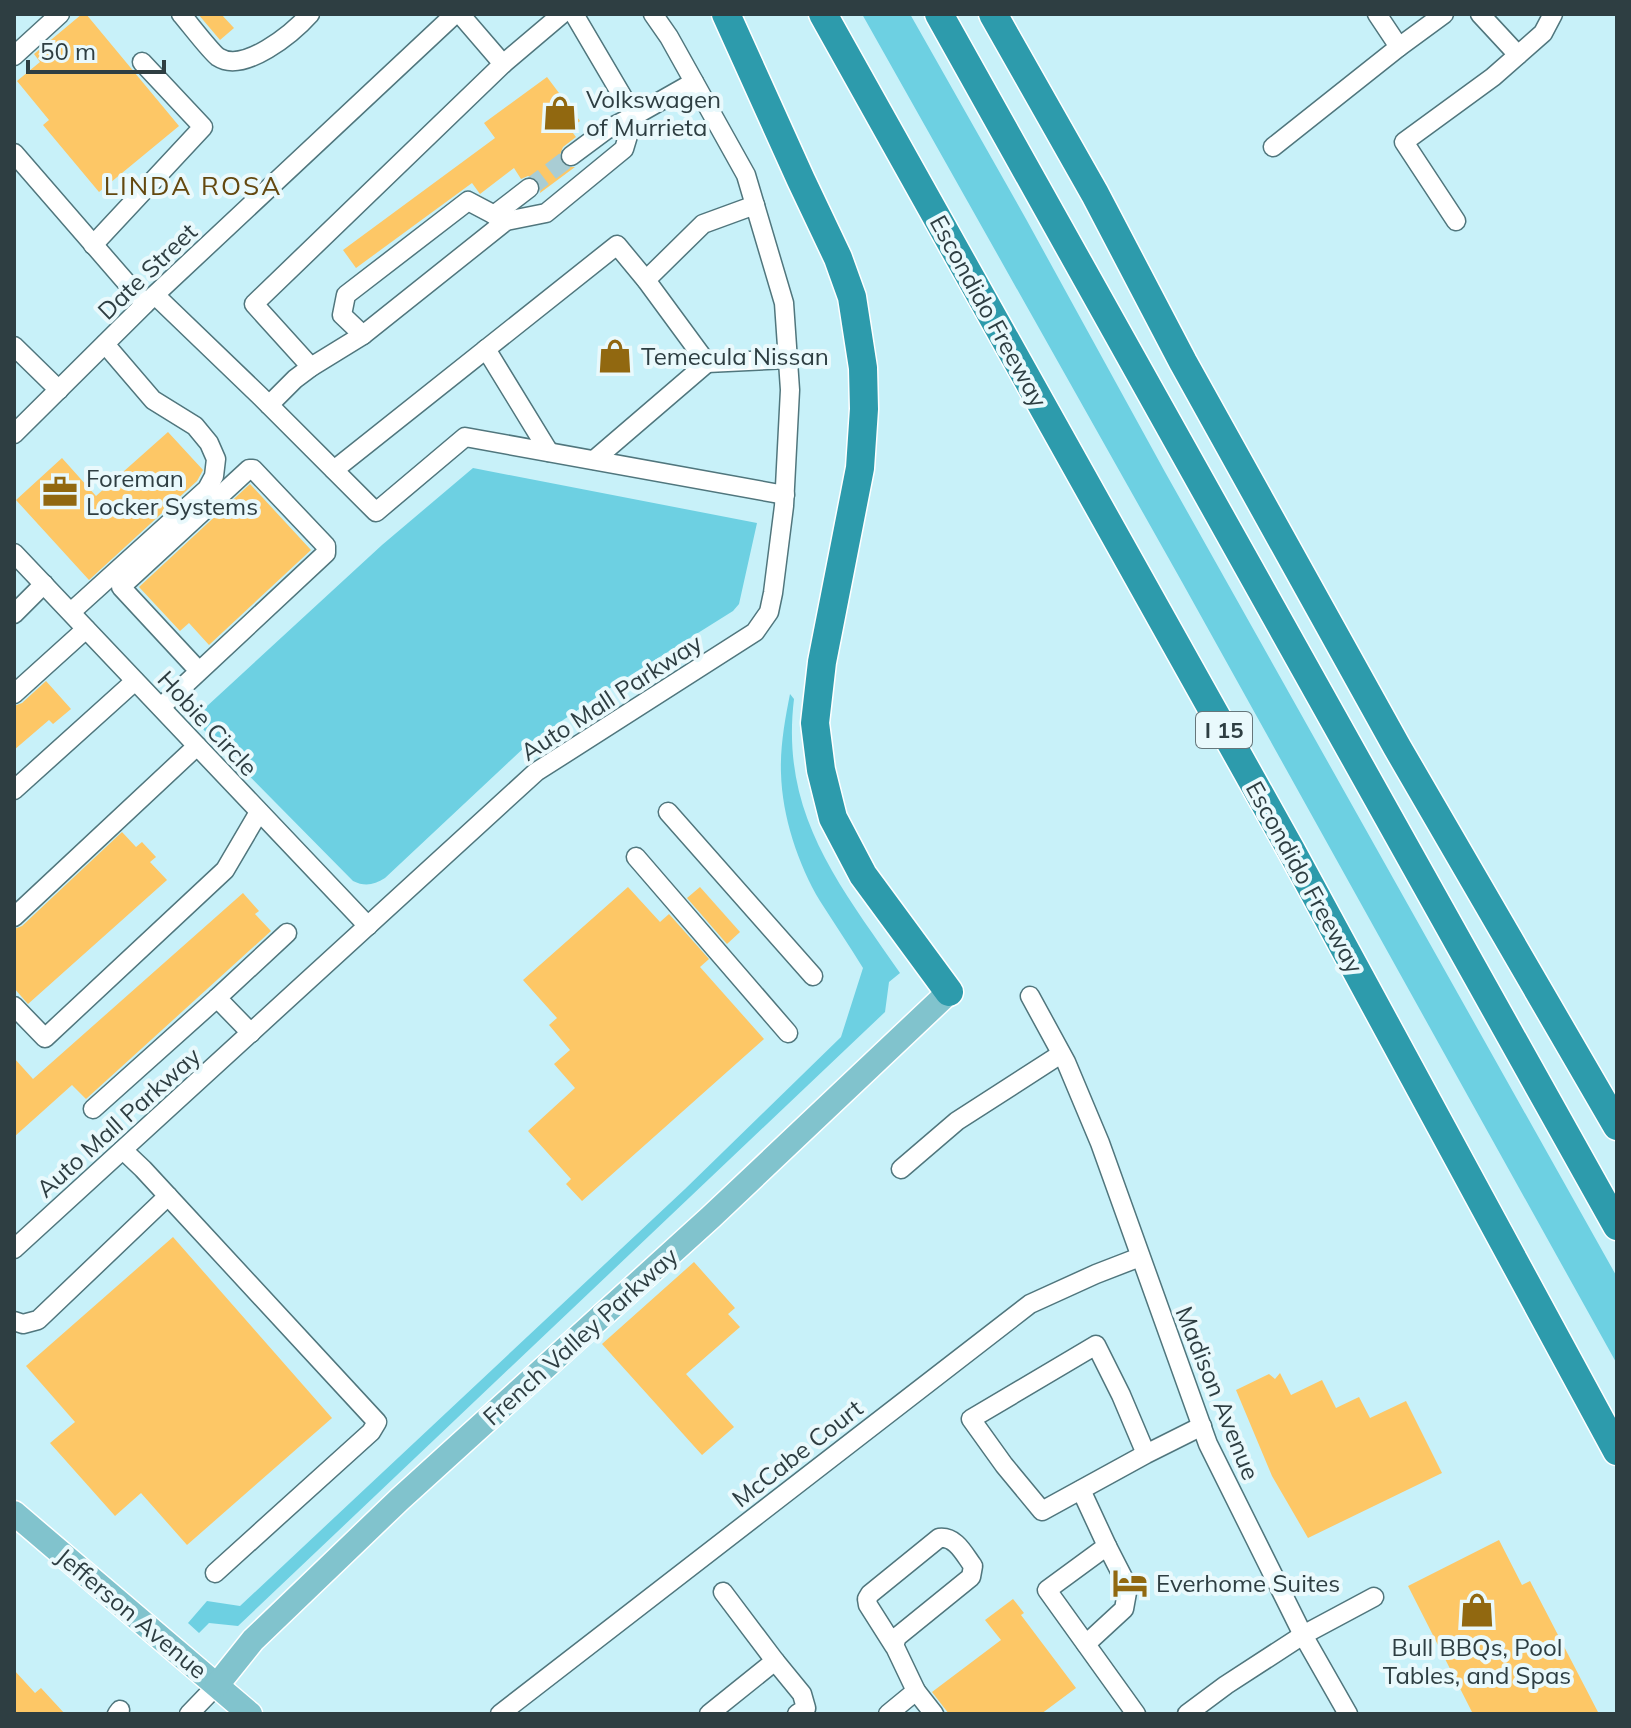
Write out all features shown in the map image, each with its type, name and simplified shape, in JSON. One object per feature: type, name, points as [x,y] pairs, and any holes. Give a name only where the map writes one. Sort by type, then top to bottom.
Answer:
[{"type":"highway","points":[[726,14],[838,258],[852,297],[863,368],[860,468],[822,662],[815,723],[821,770],[833,818],[863,875],[949,992]]},
{"type":"highway","name":"Escondido Freeway","points":[[823,14],[1291,850],[1617,1451]]},
{"type":"highway","points":[[939,14],[1617,1226]]},
{"type":"highway","points":[[993,14],[1095,194],[1183,362],[1397,747],[1617,1126]]},
{"type":"main road","name":"French Valley Parkway","points":[[217,1685],[253,1640],[400,1499],[711,1217],[949,992]]},
{"type":"main road","name":"Jefferson Avenue","points":[[15,1514],[250,1714]]},
{"type":"street","points":[[14,56],[60,14]]},
{"type":"street","points":[[181,14],[219,58],[238,62],[268,49],[310,14]]},
{"type":"street","points":[[458,14],[503,64]]},
{"type":"street","name":"Date Street","points":[[14,434],[150,300],[458,14]]},
{"type":"street","points":[[311,367],[254,304],[503,64],[562,14]]},
{"type":"street","points":[[363,335],[342,315],[346,295],[468,201],[500,218],[546,213],[624,149],[634,116],[574,14]]},
{"type":"street","name":"Auto Mall Parkway","points":[[14,1249],[536,772],[755,632],[769,612],[785,495],[790,390],[784,303],[746,175],[653,14]]},
{"type":"street","points":[[1377,14],[1399,47]]},
{"type":"street","points":[[1273,147],[1444,14]]},
{"type":"street","points":[[1480,14],[1518,55]]},
{"type":"street","points":[[1456,221],[1404,142],[1493,77],[1543,33],[1553,14]]},
{"type":"street","points":[[93,245],[203,127],[142,62]]},
{"type":"street","points":[[571,156],[606,130],[694,82]]},
{"type":"street","points":[[16,158],[93,245],[269,405],[376,512],[465,437],[785,495]]},
{"type":"street","points":[[269,405],[311,367],[363,335],[500,218],[529,188]]},
{"type":"street","points":[[646,280],[703,224],[755,205]]},
{"type":"street","points":[[334,470],[617,245],[707,363]]},
{"type":"street","points":[[71,612],[115,584],[207,489],[214,476],[216,459],[209,443],[195,426],[153,400],[105,344]]},
{"type":"street","points":[[14,346],[59,390]]},
{"type":"street","points":[[486,349],[549,452]]},
{"type":"street","points":[[594,460],[707,363],[788,359]]},
{"type":"street","points":[[115,584],[123,584],[251,469],[326,546],[326,553],[161,707]]},
{"type":"street","name":"Hobie Circle","points":[[14,553],[368,926]]},
{"type":"street","points":[[14,614],[44,584]]},
{"type":"street","points":[[115,584],[199,671]]},
{"type":"street","points":[[14,694],[86,629]]},
{"type":"street","points":[[14,790],[135,681]]},
{"type":"street","points":[[14,917],[197,746]]},
{"type":"street","points":[[14,1006],[45,1038],[225,870],[259,812]]},
{"type":"street","points":[[668,812],[813,976]]},
{"type":"street","points":[[636,857],[788,1033]]},
{"type":"street","points":[[93,1109],[287,933]]},
{"type":"street","name":"Madison Avenue","points":[[1030,996],[1061,1054],[1100,1143],[1208,1444],[1303,1635],[1348,1714]]},
{"type":"street","points":[[217,998],[251,1033]]},
{"type":"street","points":[[901,1169],[957,1121],[1061,1054]]},
{"type":"street","points":[[123,1150],[377,1422],[371,1432],[215,1573]]},
{"type":"street","points":[[14,1321],[23,1324],[38,1320],[168,1196]]},
{"type":"street","name":"McCabe Court","points":[[500,1714],[1030,1304],[1140,1257]]},
{"type":"street","points":[[1146,1454],[1096,1345],[971,1419],[1042,1511],[1202,1426]]},
{"type":"street","points":[[1081,1490],[1128,1587],[1124,1609],[1086,1644]]},
{"type":"street","points":[[894,1646],[897,1637],[971,1577],[973,1566],[950,1538],[939,1538],[867,1599],[916,1691],[934,1714]]},
{"type":"street","points":[[1107,1546],[1047,1590],[1136,1714]]},
{"type":"street","points":[[723,1592],[802,1694],[806,1708],[797,1714]]},
{"type":"street","points":[[1187,1714],[1303,1635],[1374,1597]]},
{"type":"street","points":[[709,1714],[775,1661]]},
{"type":"street","points":[[189,1714],[217,1685]]},
{"type":"street","points":[[888,1714],[916,1691]]},
{"type":"shaded area","points":[[862,14],[910,14],[1026,219],[1617,1277],[1617,1364],[1182,582]]},
{"type":"shaded area","points":[[473,468],[757,523],[739,604],[733,611],[528,744],[385,878],[365,885],[353,881],[193,719],[382,545]]},
{"type":"shaded area","points":[[790,694],[794,699],[792,740],[796,778],[805,813],[836,878],[900,973],[889,982],[885,1012],[238,1626],[209,1623],[199,1633],[188,1623],[207,1601],[240,1606],[685,1189],[841,1037],[863,968],[812,887],[788,823],[781,763]]},
{"type":"building","points":[[82,14],[86,14],[179,126],[99,192],[43,125],[49,120],[17,81],[40,62],[34,54]]},
{"type":"building","points":[[198,14],[221,14],[234,28],[220,40]]},
{"type":"building","points":[[547,77],[580,121],[570,129],[576,137],[563,147],[559,157],[566,167],[575,167],[540,193],[538,180],[528,176],[521,179],[514,168],[480,194],[472,183],[356,268],[343,250],[495,138],[484,123]]},
{"type":"building","points":[[168,432],[202,472],[197,481],[89,580],[16,500],[62,458],[96,496]]},
{"type":"building","points":[[250,484],[311,550],[209,645],[189,623],[180,631],[139,587]]},
{"type":"building","points":[[46,681],[71,709],[53,724],[49,720],[14,750],[14,706],[22,703]]},
{"type":"building","points":[[122,832],[136,847],[142,842],[156,857],[150,862],[167,880],[28,1004],[14,988],[14,929],[22,926]]},
{"type":"building","points":[[628,887],[660,922],[669,914],[709,959],[700,967],[764,1039],[582,1201],[566,1184],[571,1179],[528,1131],[575,1088],[554,1064],[570,1050],[549,1025],[557,1018],[523,980]]},
{"type":"building","points":[[700,887],[740,932],[727,944],[687,898]]},
{"type":"building","points":[[243,893],[259,911],[255,914],[271,931],[86,1099],[72,1085],[14,1137],[14,1058],[33,1079]]},
{"type":"building","points":[[173,1237],[332,1418],[187,1545],[141,1493],[115,1516],[50,1443],[75,1422],[26,1366]]},
{"type":"building","points":[[694,1262],[735,1308],[728,1314],[740,1327],[686,1374],[734,1427],[702,1455],[602,1344]]},
{"type":"building","points":[[1280,1373],[1291,1395],[1322,1380],[1336,1408],[1359,1397],[1370,1418],[1406,1401],[1442,1473],[1308,1538],[1272,1476],[1236,1390],[1269,1374],[1275,1379]]},
{"type":"building","points":[[1499,1540],[1522,1585],[1530,1581],[1599,1714],[1473,1714],[1408,1586]]},
{"type":"building","points":[[1013,1599],[1024,1613],[1021,1615],[1076,1688],[1041,1714],[949,1714],[932,1692],[1001,1640],[985,1620]]},
{"type":"building","points":[[14,1670],[35,1693],[41,1688],[65,1714],[14,1714]]},
{"type":"tunnel","points":[[529,188],[571,156]]},
{"type":"place","name":"Volkswagen of Murrieta","points":[[560,113]]},
{"type":"place","name":"Temecula Nissan","points":[[615,356]]},
{"type":"place","name":"Foreman Locker Systems","points":[[60,492]]},
{"type":"place","name":"Everhome Suites","points":[[1130,1583]]},
{"type":"place","name":"Bull BBQs, Pool Tables, and Spas","points":[[1477,1610]]},
{"type":"district","name":"LINDA ROSA","points":[[193,185]]}]
